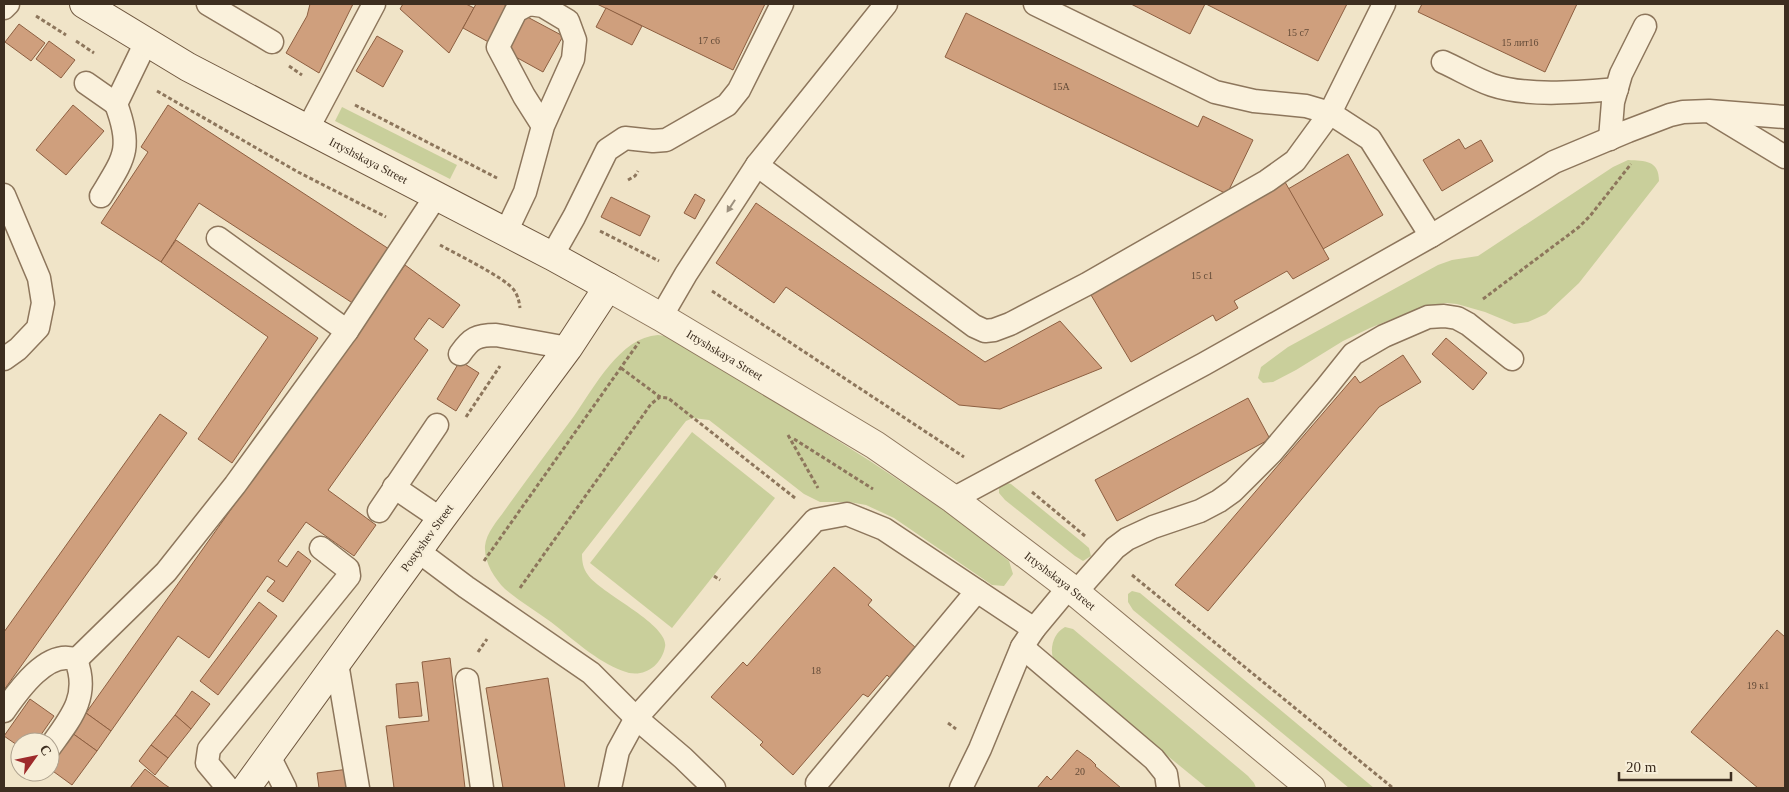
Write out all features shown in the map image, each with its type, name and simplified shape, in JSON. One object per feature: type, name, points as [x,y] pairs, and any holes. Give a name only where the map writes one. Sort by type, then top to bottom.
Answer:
[{"type":"main road","name":"Irtyshskaya Street","points":[[84,4],[188,67],[608,287],[660,316],[875,445],[953,498],[1072,590],[1311,788]]},
{"type":"main road","name":"Postyshev Street","points":[[246,788],[441,519],[568,348],[608,287]]},
{"type":"lane","points":[[4,8],[8,4]]},
{"type":"lane","points":[[208,4],[272,42]]},
{"type":"lane","points":[[308,130],[374,4]]},
{"type":"lane","points":[[506,232],[525,192],[543,126],[573,59],[575,40],[568,21],[543,6],[529,4],[516,11],[498,47],[524,96],[543,126]]},
{"type":"lane","points":[[552,256],[574,217],[607,150],[625,138],[653,141],[666,140],[727,105],[740,90],[782,4]]},
{"type":"lane","points":[[660,316],[757,165],[886,4]]},
{"type":"lane","points":[[1035,4],[1216,92],[1254,102],[1306,106],[1330,113],[1370,139],[1431,236]]},
{"type":"lane","points":[[757,165],[974,326],[985,331],[994,330],[1010,324],[1087,284],[1267,181],[1294,161],[1330,113],[1384,4]]},
{"type":"lane","points":[[1610,139],[1613,102],[1621,74],[1646,26]]},
{"type":"lane","points":[[116,104],[146,42]]},
{"type":"lane","points":[[1443,62],[1491,85],[1504,88],[1544,92],[1617,89]]},
{"type":"lane","points":[[86,83],[116,104],[123,122],[125,145],[122,160],[100,196]]},
{"type":"lane","points":[[1708,111],[1785,157]]},
{"type":"lane","points":[[953,498],[1204,364],[1431,236],[1554,162],[1670,115],[1683,112],[1708,111],[1785,117]]},
{"type":"lane","points":[[4,195],[39,278],[43,303],[38,328],[18,349],[4,359]]},
{"type":"lane","points":[[76,660],[166,572],[235,485],[347,331],[436,196]]},
{"type":"lane","points":[[218,238],[347,331]]},
{"type":"lane","points":[[961,788],[1028,638],[1072,590],[1115,548],[1127,539],[1153,527],[1200,510],[1233,491],[1272,452],[1353,354],[1384,336],[1428,317],[1444,316],[1457,318],[1468,324],[1512,359]]},
{"type":"lane","points":[[460,354],[470,341],[485,335],[496,335],[568,348]]},
{"type":"lane","points":[[379,511],[437,425]]},
{"type":"lane","points":[[394,487],[441,519]]},
{"type":"lane","points":[[610,788],[618,751],[636,718],[814,520],[847,514],[884,529],[977,591],[1148,753],[1166,774],[1168,788]]},
{"type":"lane","points":[[228,788],[207,764],[209,749],[349,576],[348,569],[321,548]]},
{"type":"lane","points":[[418,551],[466,587],[591,673],[636,718],[714,788]]},
{"type":"lane","points":[[817,783],[977,591]]},
{"type":"lane","points":[[4,711],[21,688],[45,665],[64,657],[76,660]]},
{"type":"lane","points":[[60,734],[71,719],[81,696],[81,673],[76,660]]},
{"type":"lane","points":[[338,663],[358,788]]},
{"type":"lane","points":[[467,680],[482,788]]},
{"type":"lane","points":[[269,756],[285,788]]},
{"type":"path","points":[[328,91],[525,192]]},
{"type":"path","points":[[1457,318],[1579,227],[1633,162]]},
{"type":"path","points":[[574,217],[686,274],[960,456],[1006,470],[1108,556],[1393,788]]},
{"type":"path","points":[[466,587],[660,316]]},
{"type":"path","points":[[621,368],[660,397],[668,398],[822,519]]},
{"type":"path","points":[[467,680],[470,666],[475,656],[503,612],[651,404],[660,397]]},
{"type":"path","points":[[782,430],[789,436],[818,486],[822,519]]},
{"type":"green space","points":[[342,107],[457,165],[450,179],[335,121]]},
{"type":"green space","points":[[1628,160],[1654,165],[1657,169],[1659,181],[1579,283],[1546,314],[1528,322],[1514,324],[1485,312],[1457,304],[1446,303],[1422,307],[1343,341],[1273,382],[1263,383],[1258,378],[1261,367],[1288,347],[1438,265],[1452,260],[1478,256],[1613,167]]},
{"type":"green space","points":[[658,335],[674,337],[870,461],[954,517],[1009,561],[1013,574],[1004,586],[992,585],[894,518],[866,505],[849,502],[820,502],[804,494],[709,420],[693,418],[686,421],[582,554],[585,570],[595,582],[657,629],[664,638],[665,647],[663,654],[650,670],[637,673],[623,671],[594,656],[505,589],[497,580],[488,564],[485,546],[496,522],[609,366],[632,345],[644,338]]},
{"type":"green space","points":[[692,432],[775,498],[672,628],[590,563]]},
{"type":"green space","points":[[1004,482],[1011,484],[1082,542],[1089,548],[1091,556],[1083,561],[1075,556],[1005,500],[999,493],[999,485]]},
{"type":"green space","points":[[1132,591],[1140,593],[1374,788],[1349,788],[1133,610],[1128,602],[1128,594]]},
{"type":"green space","points":[[1065,627],[1073,629],[1248,776],[1256,788],[1207,788],[1056,665],[1052,655],[1054,639]]},
{"type":"building","points":[[310,4],[353,4],[319,73],[286,53],[307,16]]},
{"type":"building","points":[[403,4],[466,4],[474,8],[449,53],[400,9]]},
{"type":"building","points":[[476,4],[503,4],[563,36],[543,72],[463,28]]},
{"type":"building","points":[[597,4],[765,4],[733,70]]},
{"type":"building","points":[[1131,4],[1205,4],[1190,34]]},
{"type":"building","points":[[1206,4],[1347,4],[1318,61]]},
{"type":"building","points":[[1422,4],[1577,4],[1545,72],[1418,12]]},
{"type":"building","points":[[606,8],[642,26],[632,45],[596,27]]},
{"type":"building","points":[[966,13],[1198,127],[1203,116],[1253,140],[1227,194],[945,57]]},
{"type":"building","points":[[19,24],[45,43],[31,61],[5,42]]},
{"type":"building","points":[[377,36],[403,51],[383,87],[356,71]]},
{"type":"building","points":[[49,41],[75,60],[61,78],[36,59]]},
{"type":"building","points":[[73,105],[104,131],[66,175],[36,150]]},
{"type":"building","points":[[168,105],[389,249],[354,304],[199,203],[161,262],[101,223],[148,152],[141,147]]},
{"type":"building","points":[[1459,139],[1465,149],[1481,140],[1493,161],[1442,191],[1423,160]]},
{"type":"building","points":[[1348,154],[1383,215],[1323,249],[1288,189]]},
{"type":"building","points":[[1285,182],[1329,259],[1293,279],[1287,271],[1234,301],[1238,308],[1216,321],[1213,315],[1131,362],[1091,295]]},
{"type":"building","points":[[695,194],[705,200],[695,219],[684,213]]},
{"type":"building","points":[[611,197],[650,216],[640,236],[601,217]]},
{"type":"building","points":[[756,203],[985,362],[1060,321],[1102,368],[1000,409],[959,405],[786,287],[774,303],[716,263]]},
{"type":"building","points":[[176,240],[318,338],[232,463],[198,439],[268,337],[161,262]]},
{"type":"building","points":[[405,265],[460,305],[443,328],[429,318],[414,339],[428,350],[328,490],[376,525],[354,556],[306,522],[278,561],[287,567],[298,551],[311,561],[283,602],[267,591],[275,581],[267,576],[209,658],[178,636],[111,731],[86,713]]},
{"type":"building","points":[[1446,338],[1487,373],[1473,390],[1432,354]]},
{"type":"building","points":[[1403,355],[1421,382],[1379,407],[1208,611],[1175,585],[1355,376],[1360,383]]},
{"type":"building","points":[[460,361],[479,373],[456,411],[437,399]]},
{"type":"building","points":[[1248,398],[1270,439],[1117,521],[1095,480]]},
{"type":"building","points":[[160,414],[187,433],[4,690],[4,632]]},
{"type":"building","points":[[834,567],[872,600],[868,605],[916,648],[890,678],[887,675],[868,697],[863,694],[793,775],[760,745],[763,742],[711,697],[743,662],[747,666]]},
{"type":"building","points":[[259,602],[277,616],[218,695],[200,681]]},
{"type":"building","points":[[1777,630],[1785,637],[1785,788],[1758,788],[1691,732]]},
{"type":"building","points":[[450,658],[465,788],[394,788],[386,726],[429,721],[422,662]]},
{"type":"building","points":[[548,678],[565,788],[503,788],[486,688]]},
{"type":"building","points":[[418,682],[422,716],[399,718],[396,684]]},
{"type":"building","points":[[192,691],[210,704],[191,729],[175,715]]},
{"type":"building","points":[[30,699],[54,716],[43,732],[10,732],[10,740],[4,736]]},
{"type":"building","points":[[86,713],[111,731],[97,751],[72,733]]},
{"type":"building","points":[[175,715],[191,729],[168,758],[151,745]]},
{"type":"building","points":[[72,733],[97,751],[72,785],[60,776],[60,750]]},
{"type":"building","points":[[151,745],[168,758],[155,775],[139,761]]},
{"type":"building","points":[[1077,750],[1091,760],[1095,766],[1121,788],[1037,788],[1047,776],[1051,780]]},
{"type":"building","points":[[145,769],[164,784],[170,788],[130,788]]},
{"type":"building","points":[[349,769],[351,788],[319,788],[317,773]]}]
